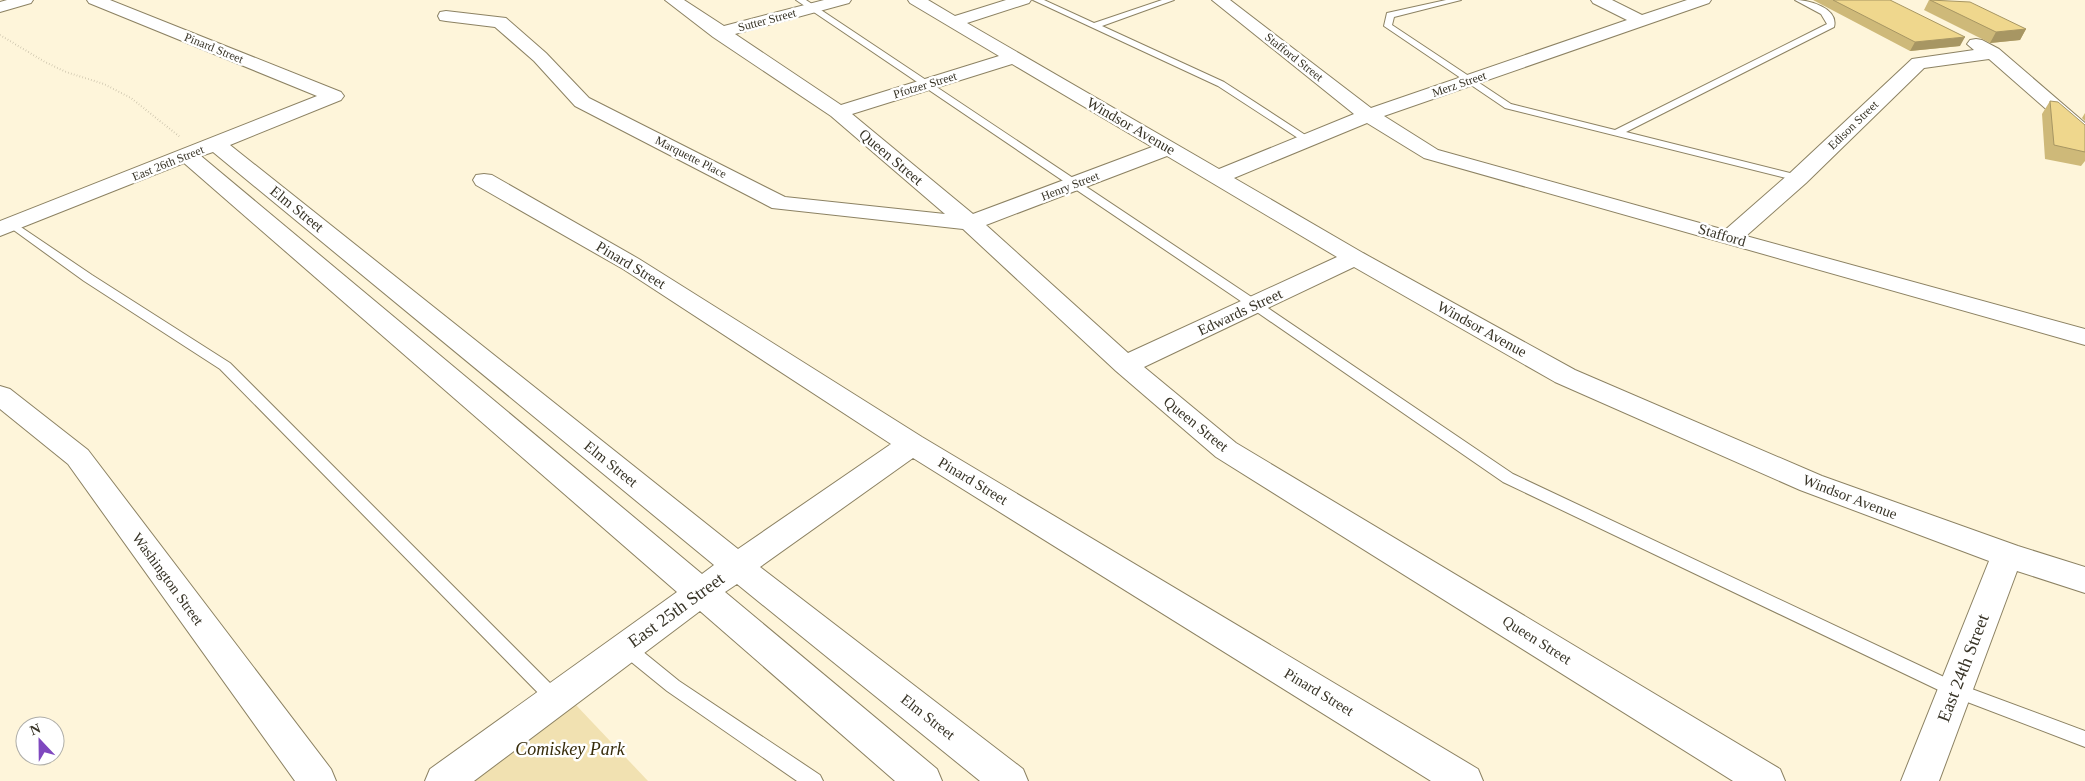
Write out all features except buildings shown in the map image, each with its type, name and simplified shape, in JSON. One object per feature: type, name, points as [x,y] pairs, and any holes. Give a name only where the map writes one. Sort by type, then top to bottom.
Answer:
[{"type":"street","points":[[0,7],[25,0]]},
{"type":"street","name":"Pinard Street","points":[[94,0],[334,96]]},
{"type":"street","name":"Queen Street","points":[[673,0],[838,112],[970,223],[1125,365],[1226,450],[1766,781]]},
{"type":"street","name":"Sutter Street","points":[[719,33],[806,4],[843,0]]},
{"type":"street","name":"Windsor Avenue","points":[[916,0],[1356,258],[1565,376],[1811,482],[2007,555],[2085,580]]},
{"type":"street","points":[[953,22],[1023,0]]},
{"type":"street","name":"Stafford Street","points":[[1220,0],[1368,115]]},
{"type":"street","points":[[1599,0],[1641,21]]},
{"type":"street","name":"Merz Street","points":[[1218,177],[1368,115],[1703,0]]},
{"type":"street","name":"Marquette Place","points":[[446,16],[500,22],[540,57],[582,102],[780,203],[970,223]]},
{"type":"street","points":[[1957,35],[1993,53],[2085,133]]},
{"type":"street","name":"Edison Street","points":[[1731,238],[1798,178],[1918,63],[1993,53]]},
{"type":"street","name":"Pfotzer Street","points":[[838,112],[1012,58]]},
{"type":"street","name":"East 26th Street","points":[[6,226],[188,156],[334,96]]},
{"type":"street","name":"Stafford","points":[[1368,115],[1431,154],[2085,337]]},
{"type":"street","name":"Elm Street","points":[[216,144],[737,566],[1009,781]]},
{"type":"street","name":"Henry Street","points":[[970,223],[1170,148]]},
{"type":"street","name":"Elm Street","points":[[188,156],[702,591],[923,781]]},
{"type":"street","name":"Pinard Street","points":[[484,180],[631,264],[912,444],[1464,781]]},
{"type":"street","name":"Edwards Street","points":[[1125,365],[1356,258]]},
{"type":"street","name":"Washington Street","points":[[0,394],[78,457],[317,781]]},
{"type":"street","name":"East 25th Street","points":[[444,781],[702,591],[912,444]]},
{"type":"street","name":"East 24th Street","points":[[1920,781],[2007,555]]},
{"type":"lane","points":[[1037,0],[1221,84],[1308,140]]},
{"type":"lane","points":[[1094,26],[1170,0]]},
{"type":"lane","points":[[1457,0],[1390,15],[1388,26],[1508,106],[1798,178]]},
{"type":"lane","points":[[1616,133],[1831,25],[1831,20],[1827,14],[1799,0]]},
{"type":"lane","points":[[806,4],[1255,305],[1508,478],[1955,690],[2085,739]]},
{"type":"lane","points":[[6,226],[225,366],[555,699]]},
{"type":"lane","points":[[625,647],[673,686],[813,781]]},
{"type":"green space","name":"Comiskey Park","points":[[575,704],[648,781],[471,781]]}]
